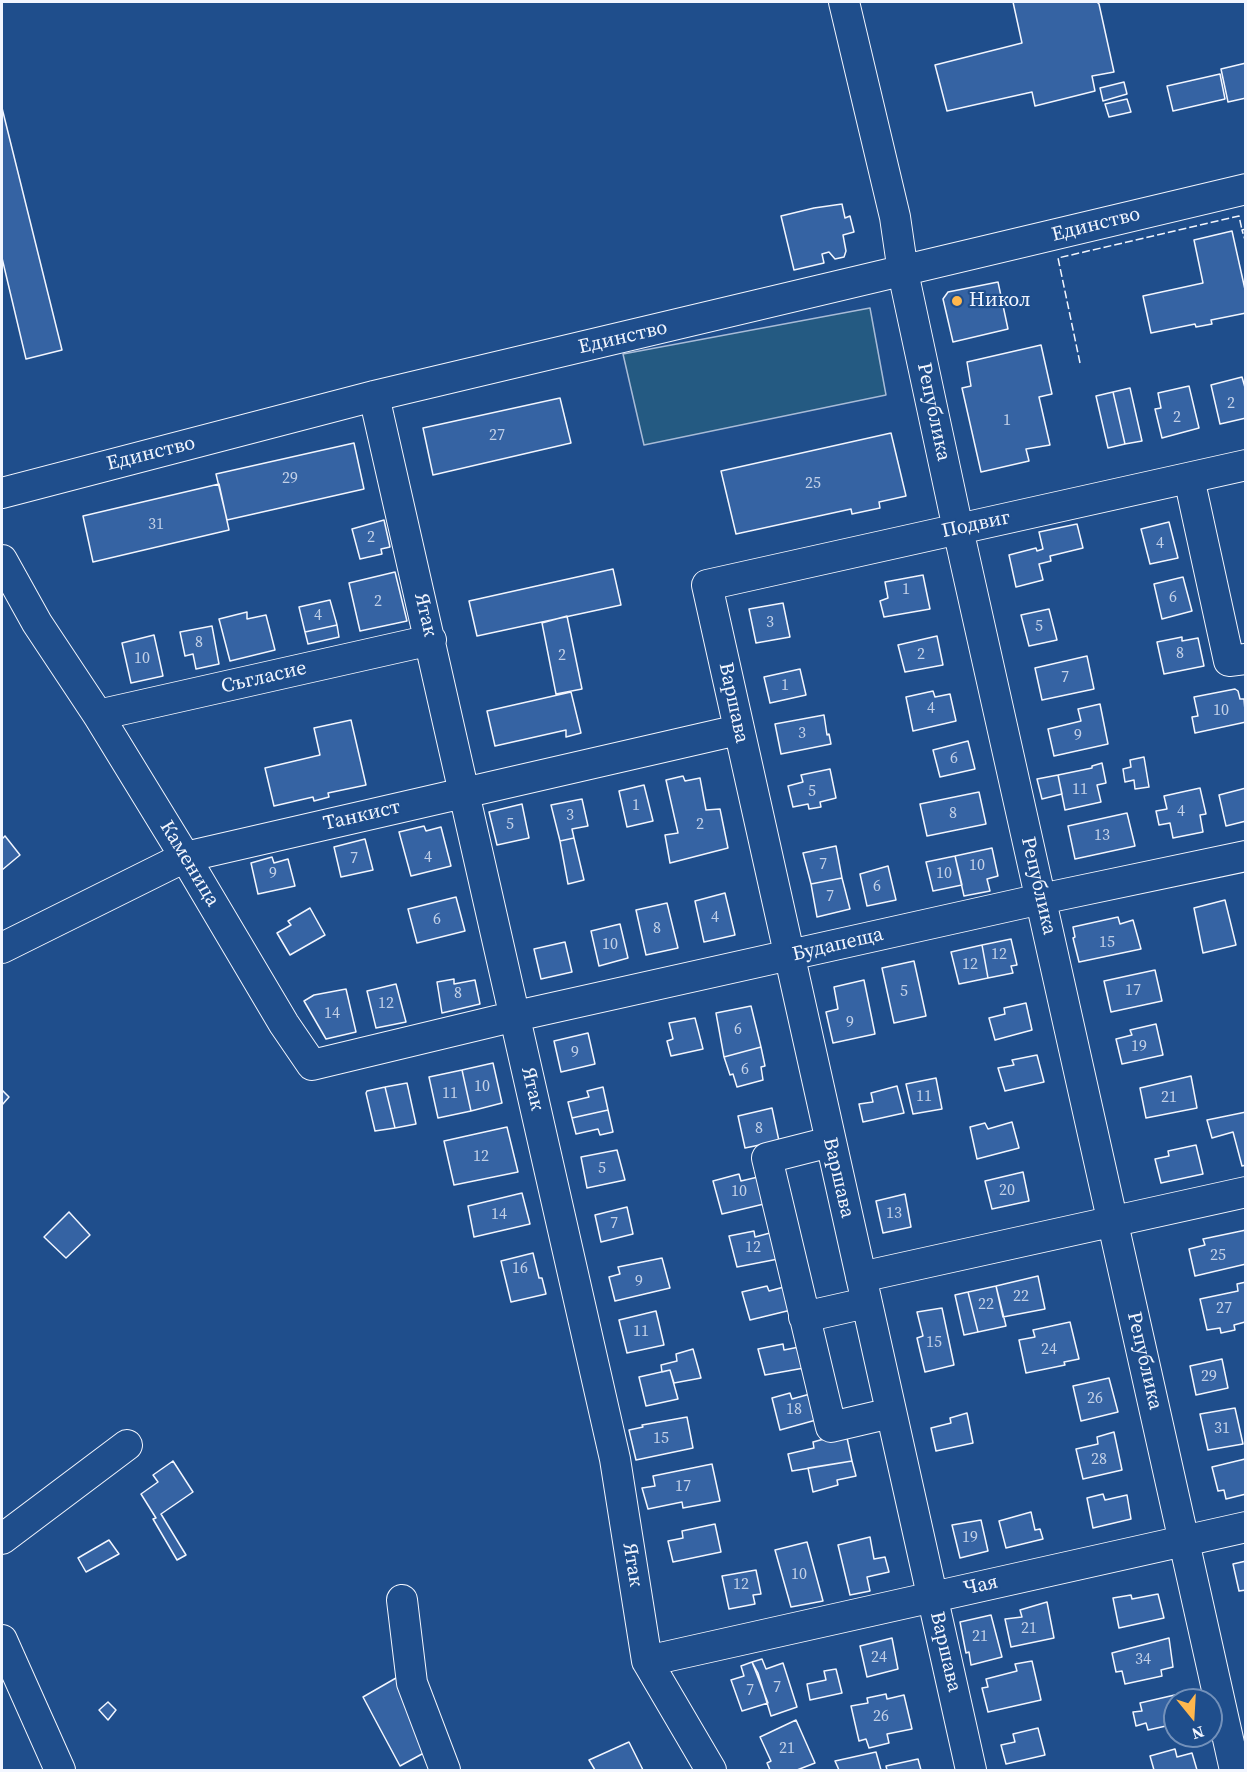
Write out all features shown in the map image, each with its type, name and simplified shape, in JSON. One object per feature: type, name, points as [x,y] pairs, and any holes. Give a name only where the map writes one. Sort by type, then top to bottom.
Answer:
[{"type":"street","name":"Република","points":[[844,2],[895,217],[903,272],[958,529],[1235,1770]]},
{"type":"street","name":"Единство","points":[[2,493],[374,396],[1245,189]]},
{"type":"street","name":"Ятак","points":[[374,396],[615,1459],[647,1661],[711,1770]]},
{"type":"street","name":"Подвиг","points":[[707,585],[1245,465]]},
{"type":"street","points":[[1190,478],[1229,660],[1245,659]]},
{"type":"street","name":"Каменица","points":[[2,560],[37,623],[98,715],[284,1024],[312,1065],[430,1038]]},
{"type":"street","name":"Варшава","points":[[707,585],[971,1770]]},
{"type":"street","name":"Съгласие","points":[[98,715],[431,640]]},
{"type":"street","name":"Танкист","points":[[2,948],[185,857],[738,730]]},
{"type":"street","name":"Будапеща","points":[[430,1038],[516,1016],[1245,856]]},
{"type":"street","points":[[830,1142],[767,1158],[831,1427],[891,1413]]},
{"type":"street","points":[[804,1317],[863,1290],[1113,1220],[1245,1192]]},
{"type":"street","points":[[2,1539],[127,1445]]},
{"type":"street","name":"Чая","points":[[647,1661],[1245,1527]]},
{"type":"street","points":[[402,1600],[412,1683],[445,1770]]},
{"type":"street","points":[[2,1640],[60,1770]]},
{"type":"shaded area","points":[[870,308],[886,395],[644,445],[623,354]]},
{"type":"building","points":[[1013,2],[1097,2],[1114,72],[1092,76],[1095,91],[1035,106],[1032,92],[947,111],[935,65],[1022,43]]},
{"type":"building","points":[[1246,63],[1246,98],[1228,102],[1221,69]]},
{"type":"building","points":[[1220,74],[1225,99],[1173,111],[1167,86]]},
{"type":"building","points":[[1124,82],[1127,94],[1103,101],[1100,88]]},
{"type":"building","points":[[1127,99],[1131,112],[1109,117],[1105,104]]},
{"type":"building","points":[[2,108],[62,350],[26,359],[2,258]]},
{"type":"building","points":[[842,204],[845,218],[850,216],[854,232],[843,235],[846,251],[844,257],[835,259],[829,252],[822,254],[824,263],[794,270],[781,216]]},
{"type":"building","points":[[1232,231],[1246,294],[1246,313],[1211,320],[1212,324],[1196,327],[1195,324],[1151,333],[1143,296],[1203,283],[1194,240]]},
{"type":"building","points":[[998,282],[1008,329],[953,342],[943,299],[948,292]]},
{"type":"building","points":[[1041,345],[1052,394],[1039,397],[1050,445],[1026,449],[1029,461],[981,472],[962,388],[971,386],[967,362]]},
{"type":"building","points":[[1242,377],[1246,391],[1246,418],[1220,424],[1211,385]]},
{"type":"building","points":[[1189,386],[1199,428],[1162,438],[1155,409],[1161,408],[1158,393]]},
{"type":"building","points":[[1130,388],[1142,441],[1125,444],[1113,392]]},
{"type":"building","points":[[1113,392],[1125,444],[1108,448],[1096,396]]},
{"type":"building","points":[[560,398],[571,443],[433,475],[423,428]]},
{"type":"building","points":[[891,433],[906,496],[879,502],[880,508],[852,514],[851,509],[736,534],[721,471]]},
{"type":"building","points":[[354,443],[364,489],[227,520],[216,474]]},
{"type":"building","points":[[219,484],[229,530],[93,562],[83,516]]},
{"type":"building","points":[[384,520],[390,547],[381,549],[382,554],[360,559],[352,529]]},
{"type":"building","points":[[1169,522],[1178,558],[1150,564],[1141,529]]},
{"type":"building","points":[[1077,524],[1083,548],[1050,556],[1051,561],[1039,564],[1043,580],[1016,587],[1009,555],[1036,548],[1037,551],[1043,549],[1039,532]]},
{"type":"building","points":[[613,569],[621,605],[477,636],[469,601]]},
{"type":"building","points":[[395,572],[407,621],[360,631],[349,583]]},
{"type":"building","points":[[923,575],[930,609],[884,617],[880,601],[888,598],[885,582]]},
{"type":"building","points":[[1183,577],[1192,611],[1162,619],[1154,584]]},
{"type":"building","points":[[330,600],[337,625],[305,632],[299,607]]},
{"type":"building","points":[[783,603],[790,637],[756,643],[749,609]]},
{"type":"building","points":[[1049,609],[1057,640],[1029,646],[1021,615]]},
{"type":"building","points":[[247,612],[247,619],[266,615],[275,650],[230,661],[219,619]]},
{"type":"building","points":[[567,616],[582,689],[556,694],[542,623]]},
{"type":"building","points":[[337,625],[339,637],[308,644],[305,632]]},
{"type":"building","points":[[212,626],[219,664],[196,669],[193,654],[185,656],[180,632]]},
{"type":"building","points":[[154,635],[163,676],[131,683],[122,643]]},
{"type":"building","points":[[937,636],[943,665],[905,672],[898,645]]},
{"type":"building","points":[[1182,637],[1182,641],[1198,638],[1204,666],[1164,674],[1157,642]]},
{"type":"building","points":[[1087,656],[1094,689],[1042,700],[1035,668]]},
{"type":"building","points":[[800,669],[806,695],[770,703],[764,677]]},
{"type":"building","points":[[1235,689],[1240,699],[1244,699],[1246,722],[1195,733],[1192,717],[1198,716],[1194,697]]},
{"type":"building","points":[[933,691],[935,697],[950,694],[956,721],[913,731],[906,697]]},
{"type":"building","points":[[571,692],[581,733],[566,737],[566,730],[495,746],[487,711]]},
{"type":"building","points":[[1100,704],[1108,744],[1054,756],[1048,729],[1081,721],[1078,709]]},
{"type":"building","points":[[824,715],[831,744],[781,754],[775,724]]},
{"type":"building","points":[[351,720],[366,785],[328,793],[329,797],[314,801],[313,797],[274,806],[265,768],[320,755],[314,728]]},
{"type":"building","points":[[968,741],[975,769],[940,777],[933,750]]},
{"type":"building","points":[[1144,757],[1149,787],[1135,789],[1134,780],[1125,782],[1123,769],[1131,767],[1130,760]]},
{"type":"building","points":[[1102,763],[1106,783],[1097,785],[1101,802],[1065,810],[1058,775],[1092,768]]},
{"type":"building","points":[[830,769],[836,798],[820,802],[821,807],[809,809],[808,804],[793,807],[788,786],[803,782],[801,775]]},
{"type":"building","points":[[1058,775],[1062,794],[1042,799],[1037,779]]},
{"type":"building","points":[[683,776],[685,781],[700,778],[706,810],[720,809],[728,848],[670,863],[665,835],[678,833],[666,780]]},
{"type":"building","points":[[644,785],[653,821],[627,827],[619,791]]},
{"type":"building","points":[[1200,788],[1206,814],[1200,815],[1203,832],[1173,838],[1170,823],[1159,825],[1156,811],[1167,809],[1164,796]]},
{"type":"building","points":[[1246,788],[1246,821],[1226,826],[1219,795]]},
{"type":"building","points":[[979,792],[986,824],[927,836],[920,804]]},
{"type":"building","points":[[582,799],[588,826],[572,829],[574,838],[560,841],[551,805]]},
{"type":"building","points":[[522,804],[529,838],[497,845],[489,812]]},
{"type":"building","points":[[1127,813],[1135,846],[1075,859],[1068,826]]},
{"type":"building","points":[[424,826],[426,831],[441,827],[451,866],[411,876],[399,832]]},
{"type":"building","points":[[5,836],[20,855],[2,870],[2,839]]},
{"type":"building","points":[[574,838],[584,880],[568,884],[560,841]]},
{"type":"building","points":[[365,839],[373,870],[341,877],[334,847]]},
{"type":"building","points":[[836,846],[842,878],[811,884],[803,853]]},
{"type":"building","points":[[992,848],[998,876],[987,879],[990,891],[964,896],[955,856]]},
{"type":"building","points":[[955,856],[962,885],[933,891],[926,862]]},
{"type":"building","points":[[272,857],[274,863],[288,859],[295,886],[258,894],[251,863]]},
{"type":"building","points":[[888,866],[896,900],[867,906],[860,874]]},
{"type":"building","points":[[842,878],[850,909],[817,917],[811,884]]},
{"type":"building","points":[[725,893],[735,935],[704,942],[695,901]]},
{"type":"building","points":[[456,897],[465,931],[417,943],[408,909]]},
{"type":"building","points":[[1225,900],[1236,945],[1203,953],[1194,908]]},
{"type":"building","points":[[667,903],[678,948],[646,955],[636,910]]},
{"type":"building","points":[[310,908],[325,935],[290,955],[277,933],[291,925],[288,921]]},
{"type":"building","points":[[1118,917],[1120,924],[1133,920],[1141,949],[1079,962],[1073,938],[1075,937],[1073,927]]},
{"type":"building","points":[[620,924],[628,958],[599,966],[591,931]]},
{"type":"building","points":[[1011,939],[1017,965],[1011,966],[1013,973],[988,978],[982,945]]},
{"type":"building","points":[[565,942],[572,972],[541,979],[534,949]]},
{"type":"building","points":[[982,945],[988,978],[959,984],[951,952]]},
{"type":"building","points":[[914,961],[926,1016],[894,1023],[882,968]]},
{"type":"building","points":[[1155,970],[1162,1001],[1111,1012],[1104,981]]},
{"type":"building","points":[[454,979],[454,984],[475,980],[480,1004],[442,1013],[437,982]]},
{"type":"building","points":[[864,980],[875,1034],[833,1043],[826,1012],[838,1009],[834,987]]},
{"type":"building","points":[[396,984],[406,1022],[376,1028],[367,991]]},
{"type":"building","points":[[346,989],[356,1032],[326,1039],[304,1001],[314,995]]},
{"type":"building","points":[[1026,1003],[1032,1030],[995,1040],[989,1018],[1005,1014],[1004,1008]]},
{"type":"building","points":[[751,1006],[761,1047],[724,1057],[716,1013]]},
{"type":"building","points":[[695,1018],[703,1049],[671,1056],[667,1041],[673,1039],[669,1023]]},
{"type":"building","points":[[1156,1024],[1163,1055],[1122,1064],[1116,1039],[1132,1035],[1130,1030]]},
{"type":"building","points":[[588,1033],[595,1064],[561,1072],[554,1041]]},
{"type":"building","points":[[761,1047],[765,1066],[761,1067],[763,1080],[737,1087],[724,1057]]},
{"type":"building","points":[[1037,1055],[1044,1082],[1005,1091],[998,1068],[1014,1065],[1012,1060]]},
{"type":"building","points":[[493,1063],[502,1103],[471,1111],[462,1070]]},
{"type":"building","points":[[462,1070],[471,1111],[438,1118],[429,1077]]},
{"type":"building","points":[[1191,1076],[1197,1108],[1146,1118],[1140,1088]]},
{"type":"building","points":[[936,1078],[942,1109],[913,1114],[906,1084]]},
{"type":"building","points":[[407,1083],[416,1124],[395,1128],[385,1087]]},
{"type":"building","points":[[897,1086],[904,1113],[863,1122],[859,1104],[873,1102],[871,1093]]},
{"type":"building","points":[[385,1087],[395,1128],[375,1131],[366,1093]]},
{"type":"building","points":[[603,1087],[608,1110],[572,1118],[568,1102],[589,1097],[587,1091]]},
{"type":"building","points":[[2,1090],[9,1097],[2,1105]]},
{"type":"building","points":[[772,1108],[779,1141],[745,1148],[738,1116]]},
{"type":"building","points":[[608,1110],[613,1132],[600,1135],[598,1129],[576,1134],[572,1118]]},
{"type":"building","points":[[1246,1112],[1246,1165],[1242,1166],[1233,1132],[1212,1138],[1207,1120]]},
{"type":"building","points":[[1012,1122],[1019,1148],[977,1159],[970,1127],[985,1123],[988,1129]]},
{"type":"building","points":[[507,1127],[518,1172],[454,1185],[444,1141]]},
{"type":"building","points":[[1196,1145],[1203,1174],[1161,1183],[1155,1159],[1169,1156],[1168,1151]]},
{"type":"building","points":[[617,1150],[625,1180],[587,1188],[581,1157]]},
{"type":"building","points":[[1023,1172],[1029,1201],[992,1209],[985,1181]]},
{"type":"building","points":[[739,1174],[741,1181],[758,1177],[764,1204],[722,1214],[713,1181]]},
{"type":"building","points":[[522,1193],[530,1224],[474,1237],[468,1206]]},
{"type":"building","points":[[905,1194],[911,1227],[883,1233],[876,1201]]},
{"type":"building","points":[[627,1207],[633,1234],[601,1242],[595,1215]]},
{"type":"building","points":[[69,1212],[90,1235],[66,1258],[44,1237]]},
{"type":"building","points":[[1246,1230],[1246,1264],[1195,1276],[1189,1249],[1205,1245],[1203,1239]]},
{"type":"building","points":[[754,1231],[755,1237],[770,1233],[778,1259],[737,1267],[729,1236]]},
{"type":"building","points":[[533,1253],[539,1278],[542,1278],[546,1294],[511,1302],[501,1261]]},
{"type":"building","points":[[662,1258],[670,1288],[615,1301],[609,1277],[620,1274],[618,1267]]},
{"type":"building","points":[[1038,1276],[1045,1309],[1003,1317],[996,1286]]},
{"type":"building","points":[[1246,1282],[1245,1322],[1234,1325],[1235,1330],[1221,1333],[1220,1328],[1207,1330],[1200,1299],[1238,1291],[1237,1284]]},
{"type":"building","points":[[767,1286],[769,1291],[784,1287],[791,1310],[750,1320],[742,1292]]},
{"type":"building","points":[[996,1286],[1006,1326],[978,1332],[968,1292]]},
{"type":"building","points":[[968,1292],[978,1332],[964,1335],[955,1295]]},
{"type":"building","points":[[942,1308],[954,1365],[925,1372],[917,1338],[923,1336],[917,1312]]},
{"type":"building","points":[[656,1311],[664,1345],[627,1353],[619,1320]]},
{"type":"building","points":[[1070,1322],[1079,1359],[1064,1362],[1065,1365],[1026,1373],[1019,1340],[1035,1337],[1033,1330]]},
{"type":"building","points":[[783,1344],[784,1350],[799,1347],[804,1368],[765,1375],[758,1349]]},
{"type":"building","points":[[693,1349],[701,1378],[674,1383],[670,1370],[662,1372],[661,1365],[677,1361],[676,1354]]},
{"type":"building","points":[[1222,1359],[1228,1388],[1196,1395],[1190,1366]]},
{"type":"building","points":[[670,1370],[678,1399],[646,1406],[639,1377]]},
{"type":"building","points":[[1109,1378],[1118,1412],[1081,1421],[1073,1386]]},
{"type":"building","points":[[790,1393],[792,1399],[810,1394],[816,1420],[780,1430],[772,1398]]},
{"type":"building","points":[[1235,1408],[1243,1444],[1208,1450],[1200,1414]]},
{"type":"building","points":[[967,1413],[973,1443],[936,1451],[931,1428],[951,1423],[950,1418]]},
{"type":"building","points":[[687,1417],[693,1448],[636,1460],[629,1430],[643,1427],[642,1425]]},
{"type":"building","points":[[1114,1432],[1122,1470],[1083,1479],[1076,1449],[1098,1444],[1097,1437]]},
{"type":"building","points":[[846,1433],[852,1461],[792,1471],[788,1454],[814,1448],[813,1442]]},
{"type":"building","points":[[1245,1459],[1246,1494],[1226,1499],[1224,1490],[1218,1491],[1212,1467]]},
{"type":"building","points":[[173,1461],[193,1492],[161,1514],[186,1555],[177,1560],[141,1494],[158,1482],[153,1475]]},
{"type":"building","points":[[852,1461],[856,1476],[837,1480],[838,1485],[813,1492],[808,1468]]},
{"type":"building","points":[[712,1464],[720,1501],[683,1508],[682,1502],[648,1509],[642,1488],[655,1486],[653,1476]]},
{"type":"building","points":[[1103,1494],[1105,1500],[1127,1495],[1131,1519],[1093,1528],[1087,1498]]},
{"type":"building","points":[[1031,1512],[1035,1530],[1040,1529],[1043,1539],[1006,1548],[999,1521]]},
{"type":"building","points":[[981,1520],[988,1551],[960,1558],[952,1525]]},
{"type":"building","points":[[715,1524],[721,1552],[673,1562],[668,1541],[683,1538],[682,1531]]},
{"type":"building","points":[[870,1537],[874,1559],[885,1557],[889,1572],[867,1577],[870,1591],[850,1595],[838,1545]]},
{"type":"building","points":[[109,1540],[119,1554],[86,1572],[78,1558]]},
{"type":"building","points":[[807,1542],[823,1601],[791,1607],[775,1550]]},
{"type":"building","points":[[1246,1561],[1246,1590],[1239,1591],[1233,1564]]},
{"type":"building","points":[[756,1570],[761,1594],[753,1595],[755,1604],[729,1609],[722,1576]]},
{"type":"building","points":[[1158,1594],[1164,1618],[1119,1628],[1113,1598],[1131,1595],[1132,1599]]},
{"type":"building","points":[[1047,1602],[1054,1638],[1011,1647],[1005,1619],[1022,1617],[1020,1610]]},
{"type":"building","points":[[991,1615],[1002,1657],[971,1665],[969,1652],[966,1653],[960,1622]]},
{"type":"building","points":[[892,1638],[898,1669],[867,1677],[860,1646]]},
{"type":"building","points":[[1169,1638],[1173,1667],[1161,1670],[1162,1676],[1125,1684],[1122,1671],[1116,1672],[1112,1653]]},
{"type":"building","points":[[762,1659],[766,1669],[783,1663],[797,1707],[771,1716],[758,1673],[752,1662]]},
{"type":"building","points":[[1032,1661],[1041,1700],[988,1712],[982,1688],[988,1687],[986,1679],[1017,1671],[1015,1664]]},
{"type":"building","points":[[752,1662],[768,1703],[742,1711],[731,1680],[744,1676],[741,1666]]},
{"type":"building","points":[[836,1669],[842,1693],[810,1700],[807,1684],[826,1680],[824,1671]]},
{"type":"building","points":[[396,1678],[433,1748],[400,1766],[363,1697]]},
{"type":"building","points":[[886,1694],[887,1699],[904,1695],[912,1729],[887,1734],[889,1743],[869,1748],[866,1739],[859,1741],[851,1706],[868,1703],[867,1698]]},
{"type":"building","points":[[1163,1698],[1163,1727],[1148,1730],[1146,1723],[1136,1726],[1133,1712],[1142,1711],[1140,1703]]},
{"type":"building","points":[[108,1702],[116,1710],[108,1720],[99,1710]]},
{"type":"building","points":[[796,1720],[815,1763],[797,1770],[770,1770],[767,1763],[771,1761],[760,1737]]},
{"type":"building","points":[[1038,1728],[1045,1755],[1006,1764],[1001,1745],[1015,1742],[1013,1734]]},
{"type":"building","points":[[629,1742],[643,1770],[595,1770],[589,1760]]},
{"type":"building","points":[[1175,1749],[1177,1757],[1192,1753],[1197,1770],[1154,1770],[1150,1756]]},
{"type":"building","points":[[876,1752],[881,1770],[839,1770],[835,1761]]},
{"type":"building","points":[[918,1759],[921,1770],[887,1770],[886,1766]]},
{"type":"fence","points":[[1080,363],[1058,258],[1239,216],[1242,230]]},
{"type":"fence","points":[[1246,229],[1242,230],[1246,243]]},
{"type":"place","name":"Никол","points":[[957,301]]}]
